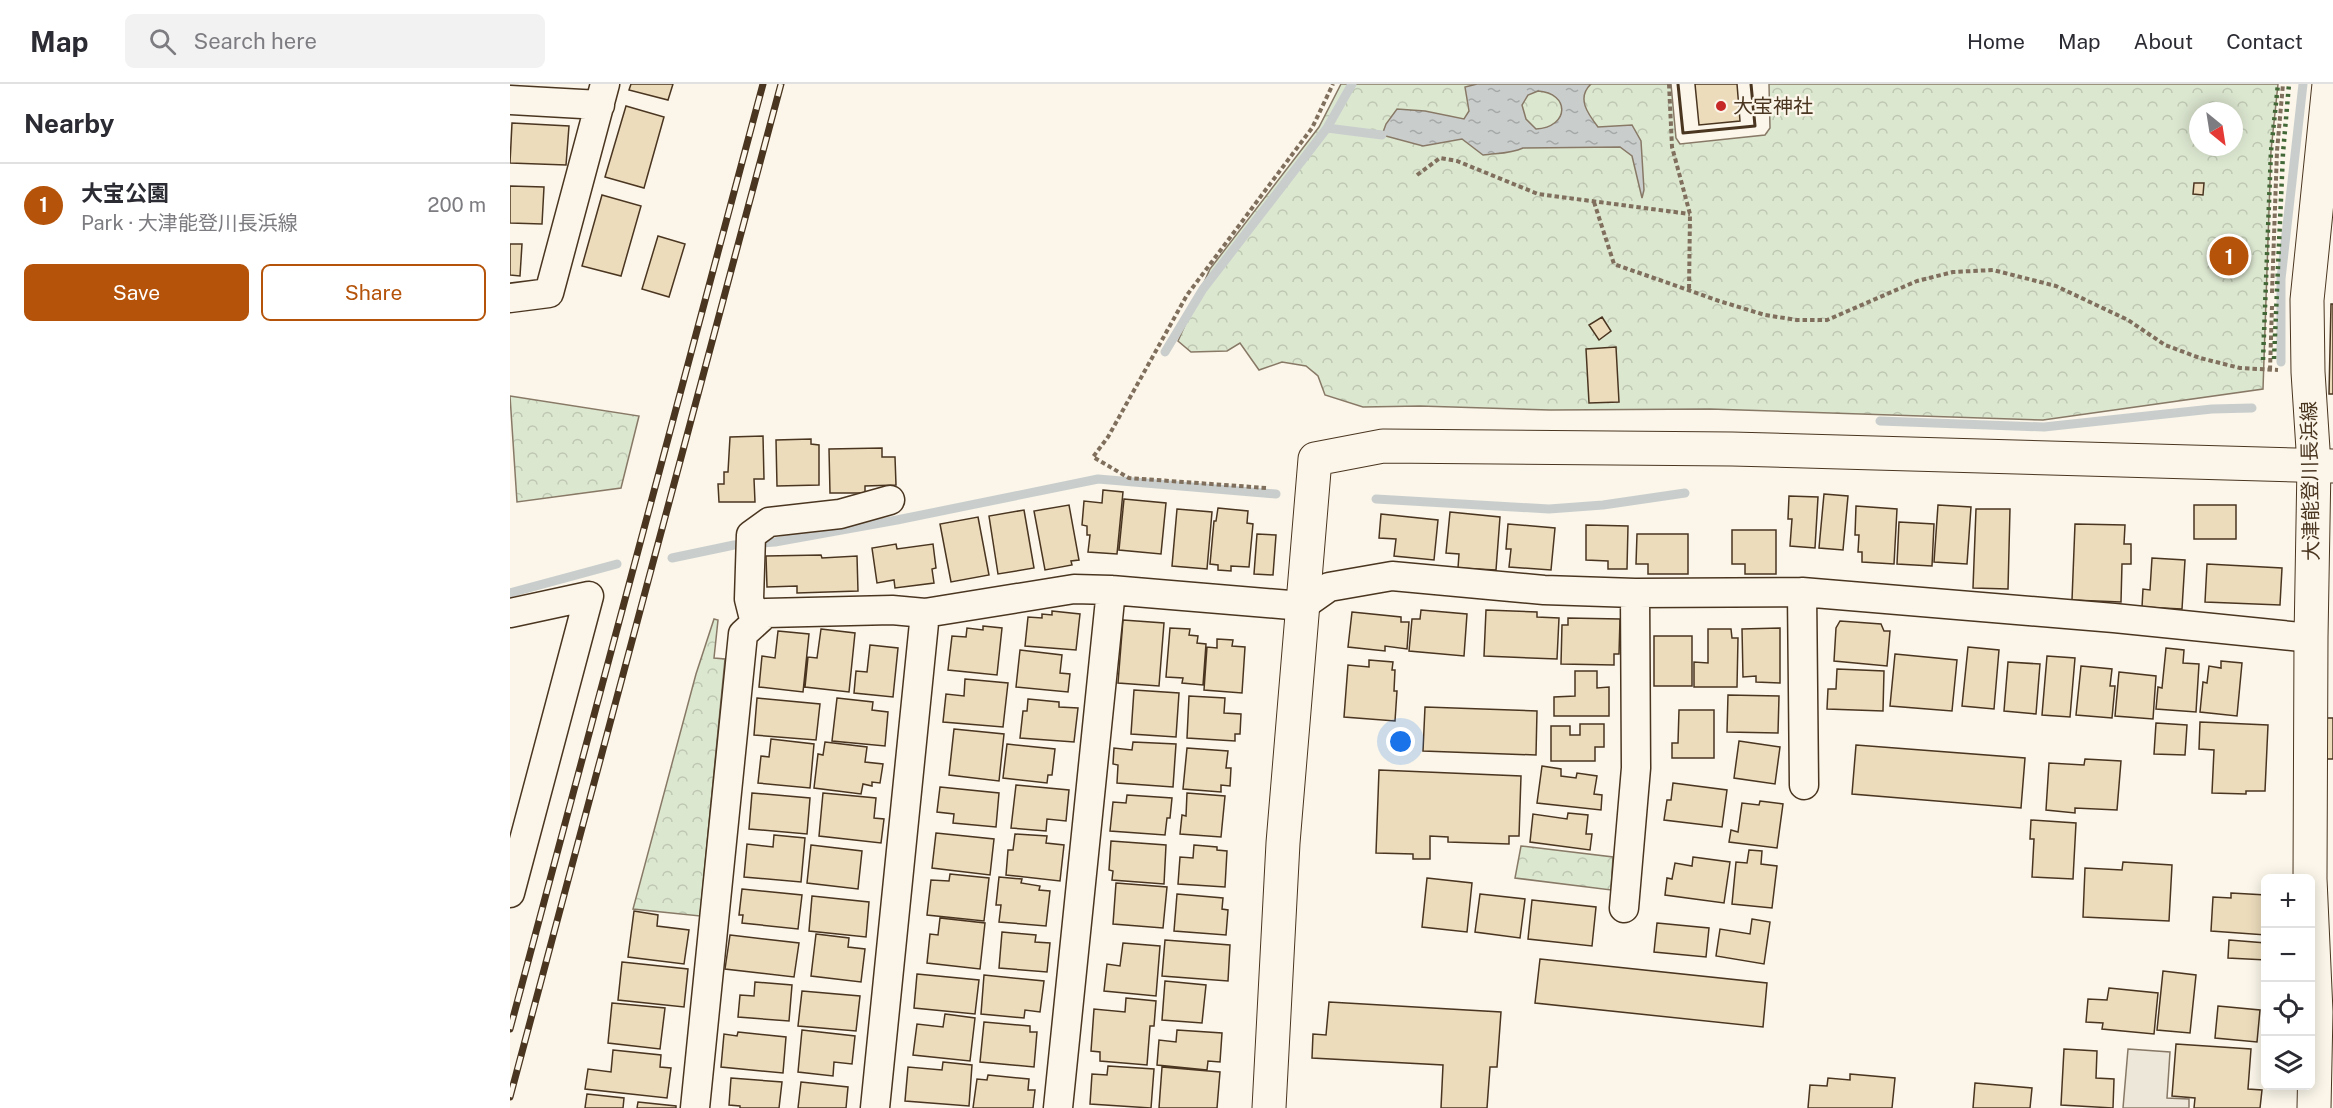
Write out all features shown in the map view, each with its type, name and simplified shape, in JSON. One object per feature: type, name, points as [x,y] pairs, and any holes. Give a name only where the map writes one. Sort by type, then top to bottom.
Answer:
[{"type":"street","name":"大津能登川長浜線","points":[[2310,874],[2311,638],[2323,465],[2308,372],[2307,300],[2329,84]]},
{"type":"street","points":[[510,100],[603,94],[549,293],[510,298]]},
{"type":"street","points":[[1269,1108],[1283,843],[1315,459],[1383,446],[1732,449],[2323,465]]},
{"type":"street","points":[[755,623],[749,599],[750,543],[769,522],[840,513],[890,500]]},
{"type":"street","points":[[695,1108],[743,634],[766,613],[892,610],[925,612],[1074,589],[1302,606],[1329,587],[1392,576],[1544,590],[1635,593],[1802,592],[2114,618],[2311,638]]},
{"type":"street","points":[[1058,1108],[1111,590]]},
{"type":"street","points":[[1802,592],[1804,785]]},
{"type":"street","points":[[1624,908],[1636,768],[1635,593]]},
{"type":"street","points":[[510,614],[589,596],[510,893]]},
{"type":"street","points":[[875,1108],[925,612]]},
{"type":"street","name":"大津能登川長浜線","points":[[2314,1108],[2316,1012],[2323,955],[2315,908]]},
{"type":"path","points":[[1266,488],[1129,478],[1093,457],[1108,437],[1187,296],[1312,128],[1333,84]]},
{"type":"path","points":[[1669,84],[1672,147],[1690,214],[1689,291]]},
{"type":"path","points":[[2270,370],[2277,151],[2283,84]]},
{"type":"path","points":[[1417,175],[1440,158],[1458,161],[1538,194],[1690,214]]},
{"type":"path","points":[[1594,202],[1614,264],[1765,315],[1797,320],[1827,320],[1917,281],[1953,272],[1993,270],[2056,286],[2128,320],[2165,345],[2174,348],[2240,368],[2308,372]]},
{"type":"green space","points":[[1341,84],[1671,84],[1676,138],[1680,144],[1765,135],[1770,128],[1769,84],[2278,84],[2271,151],[2263,389],[2043,420],[1710,409],[1550,410],[1420,406],[1363,407],[1325,395],[1318,376],[1306,366],[1282,362],[1259,370],[1240,343],[1227,351],[1191,352],[1178,341],[1210,269],[1319,127]]},
{"type":"green space","points":[[510,396],[639,416],[621,488],[517,502]]},
{"type":"green space","points":[[714,619],[718,620],[714,658],[725,659],[700,916],[633,909],[696,674]]},
{"type":"green space","points":[[1521,846],[1613,857],[1611,890],[1515,878]]},
{"type":"shaded area","points":[[2128,1049],[2170,1052],[2167,1098],[2189,1099],[2189,1108],[2123,1108]]},
{"type":"water","points":[[1477,84],[1591,84],[1584,95],[1584,100],[1587,111],[1598,127],[1632,125],[1641,141],[1644,190],[1642,198],[1632,156],[1620,147],[1523,148],[1483,155],[1462,139],[1423,146],[1382,135],[1386,124],[1397,109],[1425,111],[1464,119],[1469,111],[1465,87]],"holes":[[[1538,91],[1548,93],[1560,103],[1562,110],[1560,117],[1547,127],[1536,129],[1526,119],[1522,105],[1528,95]]]},
{"type":"building","points":[[631,84],[673,84],[668,100],[629,90]]},
{"type":"building","points":[[1695,84],[1737,84],[1740,121],[1699,125]]},
{"type":"building","points":[[626,106],[664,117],[644,188],[605,177]]},
{"type":"building","points":[[512,123],[569,126],[566,165],[510,163]]},
{"type":"building","points":[[2194,183],[2204,183],[2203,195],[2193,194]]},
{"type":"building","points":[[510,186],[544,187],[542,224],[510,223]]},
{"type":"building","points":[[602,195],[641,206],[621,276],[582,266]]},
{"type":"building","points":[[658,236],[685,244],[669,297],[642,289]]},
{"type":"building","points":[[510,244],[522,244],[520,276],[510,275]]},
{"type":"building","points":[[2331,304],[2333,304],[2333,394],[2329,394]]},
{"type":"building","points":[[1602,317],[1611,331],[1599,340],[1589,325]]},
{"type":"building","points":[[1616,347],[1619,402],[1589,403],[1586,349]]},
{"type":"building","points":[[763,436],[764,479],[754,479],[755,502],[719,502],[718,484],[724,484],[724,472],[728,472],[730,437]]},
{"type":"building","points":[[811,439],[811,444],[819,445],[819,485],[777,486],[776,440]]},
{"type":"building","points":[[882,448],[882,457],[895,457],[896,485],[865,486],[865,493],[830,493],[829,449]]},
{"type":"building","points":[[1103,490],[1123,492],[1117,554],[1088,552],[1090,535],[1087,535],[1087,526],[1082,525],[1084,501],[1102,503]]},
{"type":"building","points":[[1824,494],[1848,496],[1843,550],[1819,548]]},
{"type":"building","points":[[1789,496],[1818,497],[1815,548],[1790,546],[1792,519],[1788,519]]},
{"type":"building","points":[[1124,499],[1166,503],[1161,554],[1119,550]]},
{"type":"building","points":[[1069,505],[1079,560],[1071,561],[1072,565],[1045,570],[1034,511]]},
{"type":"building","points":[[1938,505],[1971,507],[1967,564],[1934,562]]},
{"type":"building","points":[[2194,505],[2236,505],[2236,539],[2194,539]]},
{"type":"building","points":[[1856,506],[1897,509],[1894,564],[1862,562],[1862,552],[1858,552],[1859,535],[1855,535]]},
{"type":"building","points":[[1218,508],[1248,511],[1247,523],[1253,524],[1249,567],[1231,566],[1231,571],[1218,570],[1218,565],[1210,564],[1214,521],[1216,521]]},
{"type":"building","points":[[1177,509],[1212,512],[1207,569],[1172,566]]},
{"type":"building","points":[[1976,509],[2010,509],[2008,589],[1973,588]]},
{"type":"building","points":[[1024,510],[1034,568],[998,574],[989,516]]},
{"type":"building","points":[[1450,512],[1500,517],[1496,570],[1458,568],[1459,554],[1446,553]]},
{"type":"building","points":[[1381,514],[1438,520],[1434,560],[1394,556],[1396,539],[1379,538]]},
{"type":"building","points":[[978,517],[989,575],[951,582],[940,524]]},
{"type":"building","points":[[1899,522],[1934,524],[1932,566],[1897,564]]},
{"type":"building","points":[[1508,524],[1555,528],[1551,570],[1509,567],[1511,549],[1506,549]]},
{"type":"building","points":[[2075,524],[2125,525],[2124,544],[2131,544],[2131,564],[2122,564],[2121,602],[2072,600]]},
{"type":"building","points":[[1586,525],[1628,526],[1627,569],[1608,569],[1608,561],[1586,560]]},
{"type":"building","points":[[1732,530],[1776,530],[1776,574],[1745,574],[1745,564],[1732,564]]},
{"type":"building","points":[[1257,534],[1276,535],[1273,575],[1254,574]]},
{"type":"building","points":[[1637,534],[1688,534],[1688,574],[1648,574],[1648,564],[1636,564]]},
{"type":"building","points":[[896,544],[897,549],[933,544],[936,568],[932,569],[934,583],[895,588],[894,580],[877,583],[872,548]]},
{"type":"building","points":[[821,555],[822,558],[857,556],[858,591],[797,593],[797,586],[767,587],[766,556]]},
{"type":"building","points":[[2152,558],[2185,560],[2182,609],[2142,607],[2143,589],[2150,590]]},
{"type":"building","points":[[2207,564],[2282,568],[2280,605],[2205,602]]},
{"type":"building","points":[[1421,610],[1467,614],[1464,656],[1409,651],[1412,619],[1420,619]]},
{"type":"building","points":[[1486,610],[1537,612],[1537,617],[1559,618],[1557,659],[1484,656]]},
{"type":"building","points":[[1052,611],[1080,614],[1076,650],[1025,646],[1028,617],[1042,618],[1042,614],[1052,615]]},
{"type":"building","points":[[1352,612],[1401,617],[1401,622],[1409,622],[1407,649],[1385,646],[1385,651],[1348,647]]},
{"type":"building","points":[[1568,618],[1620,619],[1619,654],[1614,654],[1614,665],[1561,664],[1562,625],[1568,625]]},
{"type":"building","points":[[1123,620],[1164,623],[1159,686],[1118,683]]},
{"type":"building","points":[[1840,621],[1881,624],[1884,631],[1890,631],[1887,666],[1834,661],[1836,628]]},
{"type":"building","points":[[983,626],[1002,628],[997,675],[948,670],[952,636],[966,637],[967,628],[983,630]]},
{"type":"building","points":[[1170,628],[1190,629],[1189,635],[1198,636],[1197,643],[1206,644],[1203,685],[1182,683],[1183,678],[1166,677]]},
{"type":"building","points":[[1780,628],[1780,683],[1756,682],[1756,676],[1743,677],[1742,629]]},
{"type":"building","points":[[821,629],[855,633],[849,692],[805,687],[808,657],[817,658]]},
{"type":"building","points":[[1708,629],[1731,629],[1732,638],[1738,638],[1737,687],[1694,687],[1694,662],[1708,663]]},
{"type":"building","points":[[778,631],[809,634],[803,692],[759,687],[762,656],[775,658]]},
{"type":"building","points":[[1654,636],[1692,636],[1692,686],[1654,686]]},
{"type":"building","points":[[1217,639],[1233,640],[1232,646],[1245,647],[1242,693],[1204,690],[1207,647],[1217,648]]},
{"type":"building","points":[[870,645],[898,648],[893,697],[854,693],[856,671],[867,672]]},
{"type":"building","points":[[1968,647],[1999,650],[1994,709],[1962,706]]},
{"type":"building","points":[[2166,648],[2184,650],[2183,663],[2199,664],[2196,712],[2156,709],[2158,687],[2162,688]]},
{"type":"building","points":[[1020,650],[1062,655],[1060,673],[1070,674],[1068,692],[1016,687]]},
{"type":"building","points":[[1895,654],[1957,660],[1952,711],[1890,706]]},
{"type":"building","points":[[2047,656],[2075,658],[2070,717],[2042,715]]},
{"type":"building","points":[[1369,660],[1393,662],[1394,691],[1397,691],[1395,721],[1344,717],[1348,665],[1369,667]]},
{"type":"building","points":[[2221,661],[2242,663],[2237,716],[2200,712],[2203,682],[2207,683],[2209,666],[2221,668]]},
{"type":"building","points":[[2008,662],[2040,664],[2036,714],[2004,711]]},
{"type":"building","points":[[2081,666],[2112,669],[2110,686],[2115,686],[2112,718],[2076,715]]},
{"type":"building","points":[[1837,669],[1884,671],[1883,711],[1827,709],[1828,689],[1836,689]]},
{"type":"building","points":[[1575,671],[1597,671],[1597,688],[1609,687],[1609,716],[1554,716],[1554,697],[1575,696]]},
{"type":"building","points":[[2119,672],[2156,676],[2153,719],[2115,716]]},
{"type":"building","points":[[965,679],[1008,683],[1003,727],[943,722],[946,694],[964,696]]},
{"type":"building","points":[[1134,690],[1179,693],[1176,737],[1131,734]]},
{"type":"building","points":[[1728,695],[1779,696],[1778,733],[1727,732]]},
{"type":"building","points":[[1189,696],[1225,698],[1224,713],[1241,714],[1240,734],[1235,734],[1235,741],[1187,738]]},
{"type":"building","points":[[757,698],[820,704],[816,740],[754,735]]},
{"type":"building","points":[[837,698],[873,702],[872,710],[888,712],[885,746],[832,741]]},
{"type":"building","points":[[1028,699],[1059,702],[1059,707],[1078,708],[1074,742],[1020,738],[1023,711],[1027,711]]},
{"type":"building","points":[[1425,707],[1537,711],[1536,755],[1423,751]]},
{"type":"building","points":[[1679,710],[1714,710],[1714,758],[1672,758],[1672,743],[1678,743]]},
{"type":"building","points":[[2326,718],[2333,718],[2333,759],[2326,759]]},
{"type":"building","points":[[2200,722],[2268,725],[2265,791],[2246,791],[2246,794],[2212,793],[2214,750],[2199,749]]},
{"type":"building","points":[[2156,723],[2187,725],[2185,755],[2154,754]]},
{"type":"building","points":[[1580,724],[1604,724],[1604,747],[1595,747],[1595,761],[1551,761],[1551,726],[1570,726],[1570,735],[1580,735]]},
{"type":"building","points":[[954,729],[1004,734],[999,781],[949,775]]},
{"type":"building","points":[[771,739],[814,744],[810,788],[758,783],[761,756],[769,757]]},
{"type":"building","points":[[1739,741],[1780,747],[1775,784],[1734,778]]},
{"type":"building","points":[[825,742],[867,747],[865,762],[883,764],[880,783],[872,782],[872,786],[863,784],[861,794],[814,788],[818,754],[823,755]]},
{"type":"building","points":[[1133,742],[1176,744],[1173,787],[1117,783],[1118,765],[1113,764],[1114,748],[1132,750]]},
{"type":"building","points":[[1007,744],[1055,749],[1052,775],[1048,775],[1047,783],[1003,778]]},
{"type":"building","points":[[1856,745],[2025,758],[2021,808],[1852,794]]},
{"type":"building","points":[[1187,748],[1228,751],[1226,768],[1231,768],[1230,786],[1221,785],[1221,792],[1183,789]]},
{"type":"building","points":[[2085,759],[2121,761],[2117,810],[2075,808],[2075,813],[2046,810],[2049,763],[2084,765]]},
{"type":"building","points":[[1542,766],[1561,769],[1561,776],[1576,778],[1577,773],[1597,776],[1594,794],[1602,795],[1601,810],[1537,803]]},
{"type":"building","points":[[1379,770],[1521,776],[1519,836],[1509,836],[1509,844],[1448,842],[1448,837],[1430,836],[1430,859],[1413,859],[1413,854],[1376,853]]},
{"type":"building","points":[[1673,783],[1727,790],[1722,827],[1664,820],[1667,800],[1671,800]]},
{"type":"building","points":[[1016,785],[1069,790],[1066,821],[1047,819],[1046,831],[1011,828]]},
{"type":"building","points":[[940,787],[999,793],[996,827],[953,823],[954,814],[937,812]]},
{"type":"building","points":[[752,793],[810,798],[807,834],[749,829]]},
{"type":"building","points":[[823,793],[876,798],[874,818],[884,819],[881,843],[819,836]]},
{"type":"building","points":[[1187,793],[1225,796],[1221,837],[1180,834],[1182,815],[1186,816]]},
{"type":"building","points":[[1127,795],[1172,798],[1165,835],[1110,831],[1113,802],[1126,803]]},
{"type":"building","points":[[1760,801],[1783,804],[1777,848],[1729,842],[1731,830],[1738,832],[1742,803],[1759,805]]},
{"type":"building","points":[[1568,813],[1588,815],[1586,834],[1592,834],[1590,850],[1530,842],[1533,814],[1567,819]]},
{"type":"building","points":[[2031,820],[2076,823],[2073,879],[2032,877],[2034,839],[2030,839]]},
{"type":"building","points":[[936,833],[994,839],[990,875],[932,868]]},
{"type":"building","points":[[1015,834],[1047,836],[1046,843],[1064,845],[1060,881],[1006,875],[1008,850],[1013,850]]},
{"type":"building","points":[[774,835],[805,838],[801,882],[744,877],[747,844],[773,847]]},
{"type":"building","points":[[1111,841],[1166,845],[1164,884],[1112,880],[1113,871],[1109,870]]},
{"type":"building","points":[[811,845],[862,851],[858,889],[807,883]]},
{"type":"building","points":[[1194,845],[1217,847],[1217,850],[1227,851],[1225,887],[1178,884],[1180,857],[1193,858]]},
{"type":"building","points":[[1749,850],[1762,851],[1761,864],[1777,866],[1772,908],[1732,904],[1736,862],[1747,863]]},
{"type":"building","points":[[1693,857],[1730,862],[1724,903],[1665,895],[1667,878],[1672,879],[1675,863],[1692,866]]},
{"type":"building","points":[[2123,862],[2172,865],[2169,921],[2083,917],[2085,868],[2122,870]]},
{"type":"building","points":[[950,874],[989,878],[984,921],[927,915],[931,880],[949,881]]},
{"type":"building","points":[[999,877],[1022,879],[1021,883],[1040,886],[1039,890],[1050,891],[1046,926],[999,922],[1001,905],[996,905]]},
{"type":"building","points":[[1427,878],[1472,883],[1467,932],[1422,927]]},
{"type":"building","points":[[1116,883],[1167,887],[1163,928],[1113,924]]},
{"type":"building","points":[[742,889],[802,895],[798,929],[742,923],[743,915],[739,915]]},
{"type":"building","points":[[2231,893],[2261,895],[2261,935],[2211,931],[2213,897],[2231,898]]},
{"type":"building","points":[[1177,894],[1223,898],[1222,909],[1228,910],[1226,935],[1174,931]]},
{"type":"building","points":[[1480,894],[1525,899],[1520,938],[1475,932]]},
{"type":"building","points":[[812,896],[869,902],[866,937],[809,931]]},
{"type":"building","points":[[1532,900],[1596,907],[1592,946],[1528,939]]},
{"type":"building","points":[[634,911],[658,915],[657,926],[689,930],[684,964],[628,957]]},
{"type":"building","points":[[940,918],[985,923],[980,969],[927,963],[930,934],[938,935]]},
{"type":"building","points":[[1752,919],[1770,922],[1764,964],[1716,956],[1720,929],[1750,934]]},
{"type":"building","points":[[1657,923],[1709,928],[1706,957],[1654,952]]},
{"type":"building","points":[[1002,932],[1036,935],[1035,942],[1050,943],[1047,972],[999,968]]},
{"type":"building","points":[[816,934],[849,938],[848,947],[865,949],[861,982],[811,976]]},
{"type":"building","points":[[730,935],[799,943],[794,977],[725,969]]},
{"type":"building","points":[[1165,940],[1230,945],[1228,981],[1162,976]]},
{"type":"building","points":[[2229,940],[2261,943],[2261,960],[2228,958]]},
{"type":"building","points":[[1123,943],[1160,946],[1156,996],[1104,991],[1107,964],[1120,966]]},
{"type":"building","points":[[1540,959],[1767,983],[1763,1027],[1535,1003]]},
{"type":"building","points":[[622,962],[688,969],[684,1007],[618,1000]]},
{"type":"building","points":[[2163,971],[2196,975],[2190,1033],[2157,1030]]},
{"type":"building","points":[[917,974],[979,980],[975,1014],[914,1008]]},
{"type":"building","points":[[984,975],[1044,981],[1040,1012],[1025,1010],[1024,1018],[981,1014]]},
{"type":"building","points":[[1165,981],[1206,985],[1202,1023],[1162,1020]]},
{"type":"building","points":[[755,982],[792,985],[789,1021],[738,1017],[740,995],[754,996]]},
{"type":"building","points":[[2109,988],[2158,993],[2154,1034],[2102,1029],[2103,1023],[2086,1022],[2088,999],[2107,1000]]},
{"type":"building","points":[[802,991],[860,996],[856,1031],[798,1026]]},
{"type":"building","points":[[1126,998],[1156,1001],[1154,1026],[1150,1026],[1147,1065],[1100,1061],[1100,1052],[1091,1051],[1094,1009],[1125,1012]]},
{"type":"building","points":[[1329,1002],[1501,1012],[1497,1067],[1490,1067],[1487,1108],[1441,1108],[1443,1065],[1312,1058],[1313,1034],[1326,1035]]},
{"type":"building","points":[[612,1003],[665,1008],[660,1049],[608,1043]]},
{"type":"building","points":[[2218,1006],[2260,1010],[2257,1042],[2215,1038]]},
{"type":"building","points":[[945,1014],[975,1018],[970,1061],[913,1055],[917,1024],[943,1027]]},
{"type":"building","points":[[984,1022],[1030,1026],[1030,1032],[1037,1032],[1034,1067],[980,1062]]},
{"type":"building","points":[[802,1030],[855,1036],[852,1064],[834,1062],[833,1076],[798,1072]]},
{"type":"building","points":[[1177,1030],[1222,1033],[1220,1062],[1208,1061],[1207,1070],[1157,1065],[1159,1040],[1176,1042]]},
{"type":"building","points":[[738,1032],[786,1037],[783,1073],[721,1067],[724,1034],[737,1036]]},
{"type":"building","points":[[2176,1044],[2251,1049],[2248,1089],[2262,1090],[2260,1108],[2194,1108],[2195,1098],[2172,1096]]},
{"type":"building","points":[[2064,1049],[2097,1051],[2096,1078],[2114,1079],[2113,1108],[2061,1105]]},
{"type":"building","points":[[613,1050],[661,1055],[660,1067],[671,1068],[667,1098],[585,1089],[588,1069],[611,1072]]},
{"type":"building","points":[[943,1062],[972,1065],[969,1106],[905,1101],[908,1067],[942,1070]]},
{"type":"building","points":[[1108,1066],[1154,1069],[1151,1108],[1090,1104],[1092,1074],[1107,1075]]},
{"type":"building","points":[[1162,1067],[1220,1072],[1217,1108],[1159,1108]]},
{"type":"building","points":[[1850,1074],[1895,1078],[1892,1108],[1808,1108],[1810,1085],[1827,1086],[1828,1078],[1850,1080]]},
{"type":"building","points":[[988,1075],[1029,1079],[1028,1090],[1035,1090],[1033,1108],[973,1108],[977,1079],[987,1080]]},
{"type":"building","points":[[731,1078],[782,1082],[779,1108],[740,1108],[740,1106],[729,1105]]},
{"type":"building","points":[[801,1082],[848,1087],[846,1108],[798,1108]]},
{"type":"building","points":[[1975,1083],[2032,1088],[2030,1108],[1973,1108]]},
{"type":"building","points":[[587,1094],[624,1098],[623,1108],[585,1108]]},
{"type":"building","points":[[638,1102],[676,1106],[676,1108],[637,1108]]},
{"type":"waterway","points":[[1327,128],[1352,84]]},
{"type":"waterway","points":[[2281,362],[2281,279],[2303,84]]},
{"type":"waterway","points":[[1165,352],[1203,289],[1327,128],[1382,135]]},
{"type":"waterway","points":[[1880,421],[2044,427],[2212,409],[2252,408]]},
{"type":"waterway","points":[[672,558],[734,545],[775,542],[897,520],[1098,479],[1276,494]]},
{"type":"waterway","points":[[1376,499],[1549,509],[1603,505],[1685,493]]},
{"type":"waterway","points":[[510,593],[617,564]]},
{"type":"railway","points":[[510,1029],[763,84]]},
{"type":"railway","points":[[510,1097],[781,84]]},
{"type":"hedge","points":[[2263,360],[2271,151],[2278,84]]},
{"type":"hedge","points":[[2274,359],[2283,153],[2289,84]]},
{"type":"wall","points":[[1678,84],[1683,133],[1755,126],[1751,84]]},
{"type":"place","name":"大宝神社","points":[[1721,106]]},
{"type":"place","name":"大宝公園","points":[[2229,256]]}]
